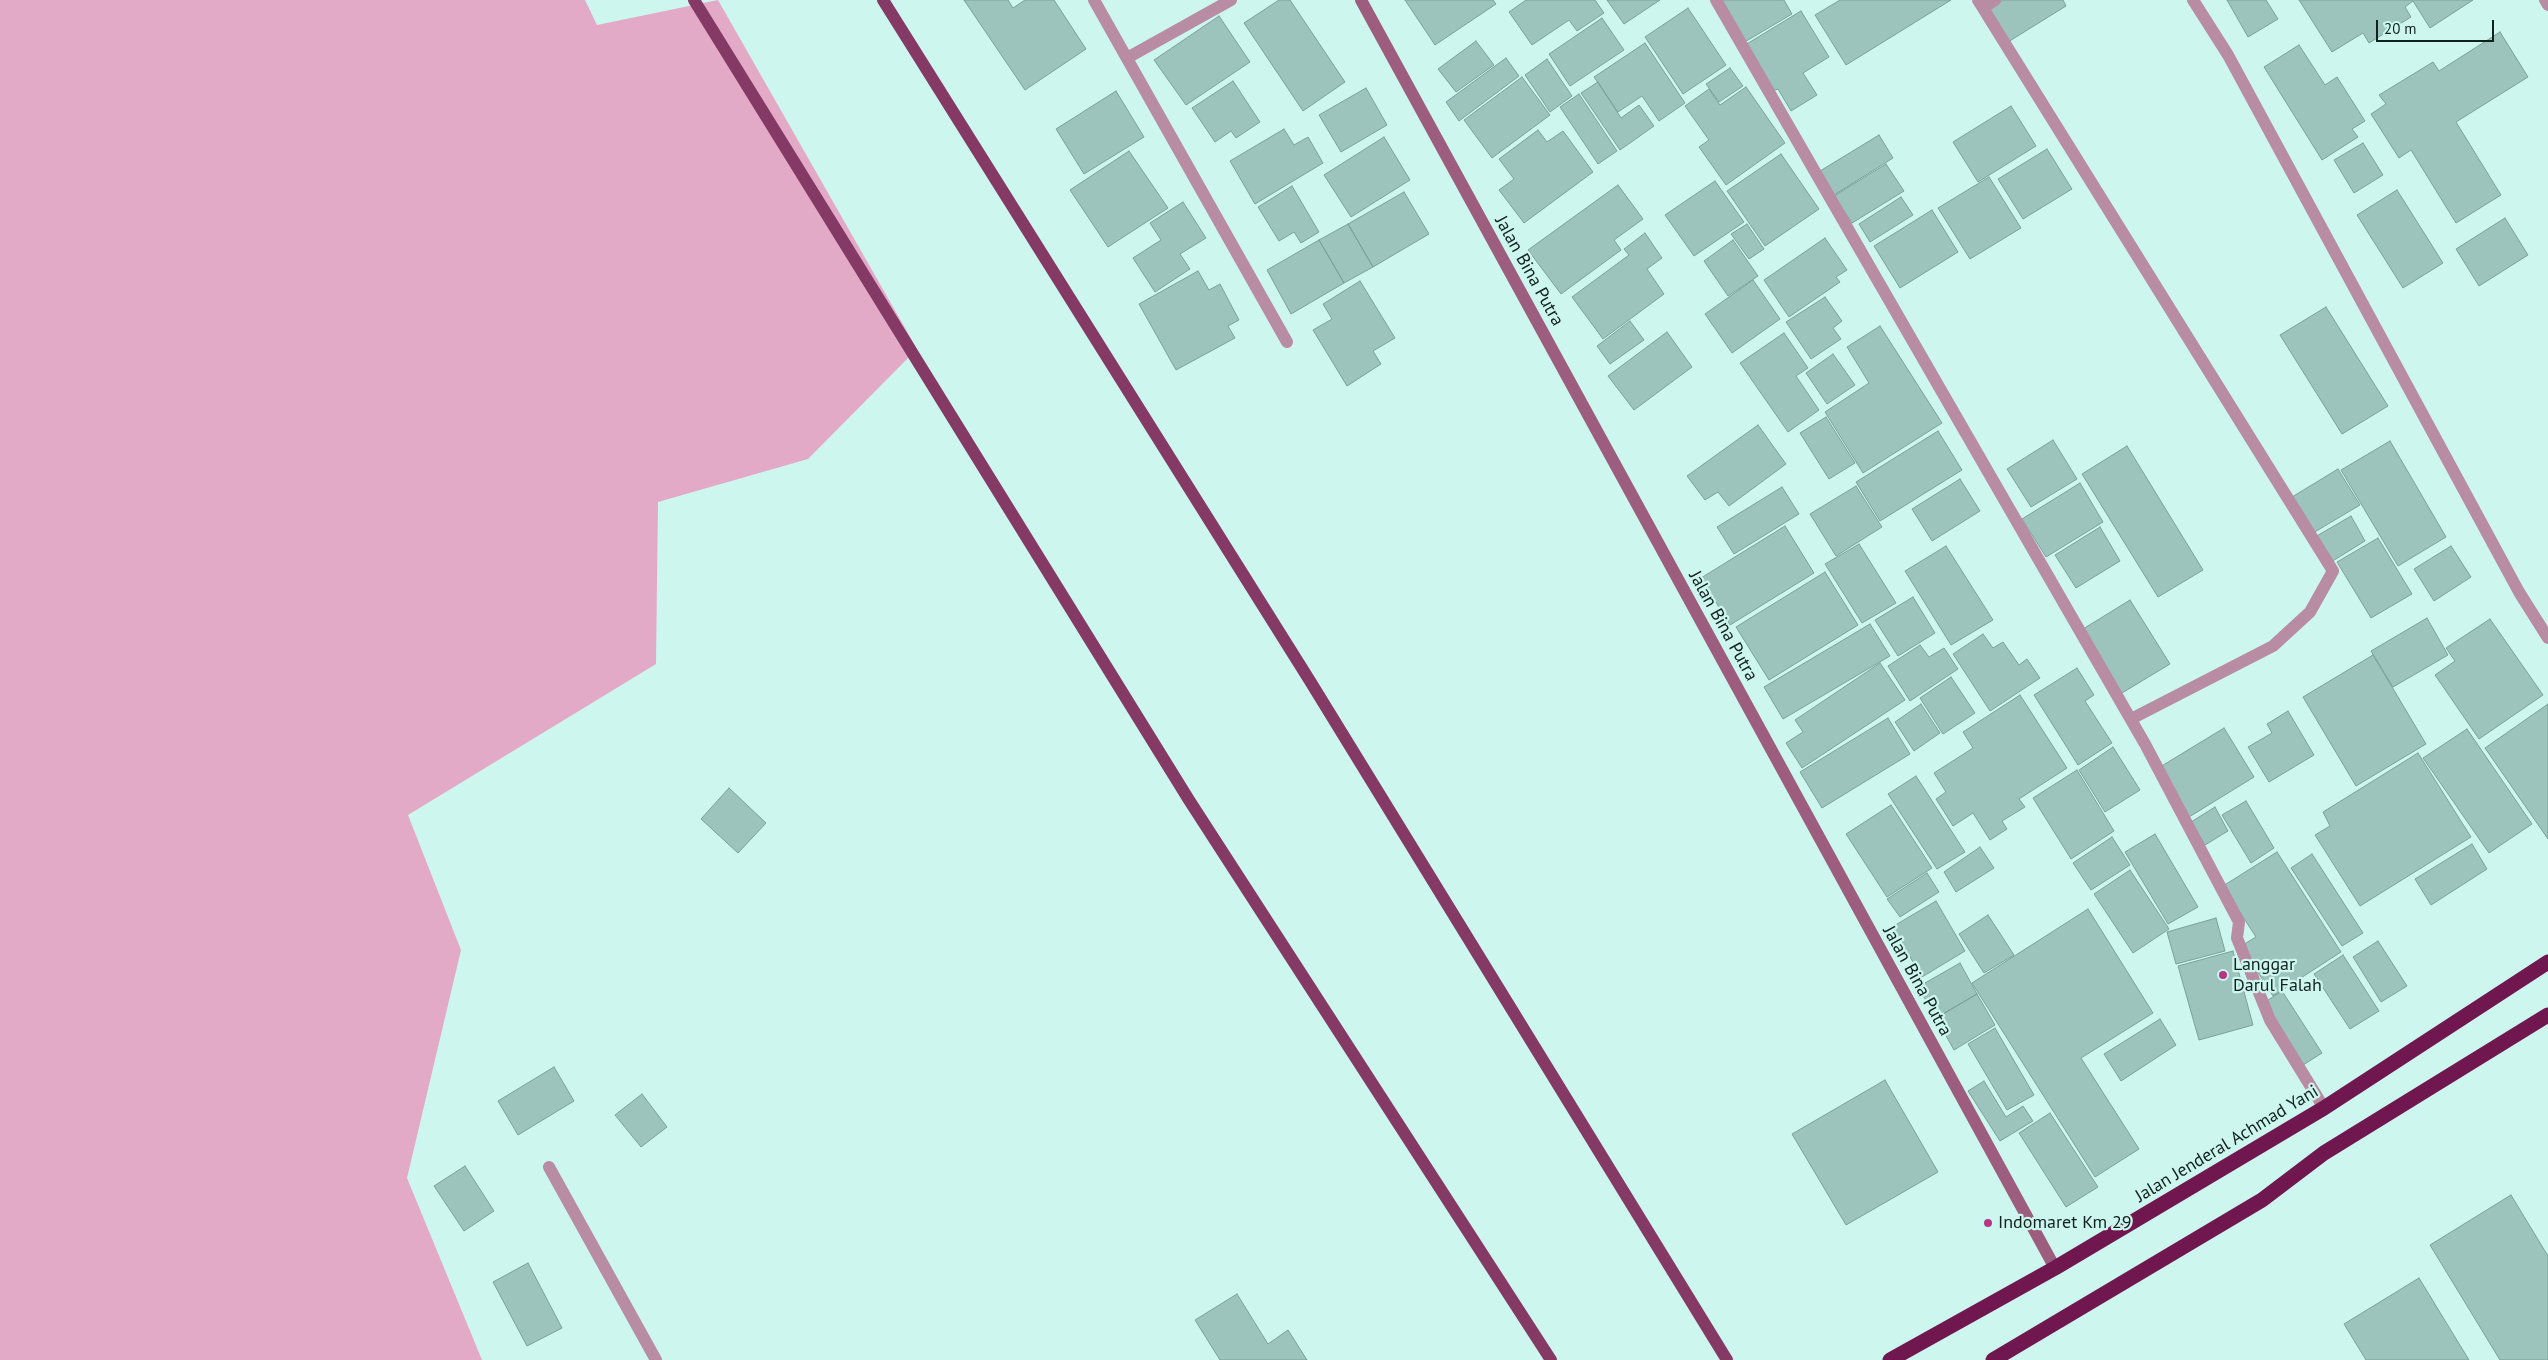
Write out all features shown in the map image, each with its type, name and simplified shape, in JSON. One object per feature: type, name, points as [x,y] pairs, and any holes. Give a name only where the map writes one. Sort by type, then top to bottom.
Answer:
[{"type":"highway","name":"Jalan Jenderal Achmad Yani","points":[[1890,1360],[2055,1268],[2324,1108],[2548,962]]},
{"type":"highway","points":[[1993,1360],[2262,1200],[2324,1153],[2548,1015]]},
{"type":"main road","points":[[694,0],[1189,800],[1551,1360]]},
{"type":"main road","points":[[883,0],[1310,681],[1727,1360]]},
{"type":"street","points":[[1094,0],[1287,342]]},
{"type":"street","points":[[1127,58],[1231,0]]},
{"type":"street","name":"Jalan Bina Putra","points":[[1361,0],[2055,1268]]},
{"type":"street","points":[[1716,0],[2131,719],[2239,922],[2237,938],[2270,1020],[2324,1108]]},
{"type":"street","points":[[1995,0],[1980,4],[2333,571],[2310,612],[2273,646],[2131,719]]},
{"type":"street","points":[[2193,0],[2228,55],[2519,592],[2548,638]]},
{"type":"street","points":[[2545,0],[2548,5]]},
{"type":"street","points":[[549,1167],[656,1360]]},
{"type":"shaded area","points":[[0,0],[585,0],[597,25],[718,0],[917,349],[808,459],[658,502],[656,664],[408,815],[461,950],[407,1178],[482,1360],[0,1360]]},
{"type":"building","points":[[964,0],[1008,0],[1013,8],[1025,0],[1054,0],[1086,49],[1025,90]]},
{"type":"building","points":[[1279,0],[1290,0],[1345,82],[1303,111],[1244,23]]},
{"type":"building","points":[[1405,0],[1493,0],[1496,4],[1435,45]]},
{"type":"building","points":[[1526,0],[1595,0],[1604,13],[1577,31],[1569,20],[1532,45],[1509,12]]},
{"type":"building","points":[[1607,0],[1660,0],[1624,24]]},
{"type":"building","points":[[1718,0],[1784,0],[1792,14],[1743,43]]},
{"type":"building","points":[[1840,0],[1951,0],[1846,65],[1815,15]]},
{"type":"building","points":[[2003,0],[2063,0],[2066,6],[2008,42],[1988,9]]},
{"type":"building","points":[[2227,0],[2266,0],[2278,19],[2248,37]]},
{"type":"building","points":[[2299,0],[2473,0],[2430,28],[2413,1],[2405,7],[2411,17],[2369,43],[2363,33],[2332,52]]},
{"type":"building","points":[[1688,8],[1726,65],[1683,94],[1645,37]]},
{"type":"building","points":[[1801,11],[1829,57],[1803,73],[1817,95],[1791,111],[1778,89],[1772,91],[1745,45]]},
{"type":"building","points":[[1219,16],[1250,62],[1186,105],[1154,60]]},
{"type":"building","points":[[1602,18],[1624,50],[1570,86],[1549,54]]},
{"type":"building","points":[[2500,32],[2528,77],[2456,122],[2501,195],[2456,223],[2411,150],[2399,158],[2371,114],[2386,104],[2379,95],[2433,62],[2439,71]]},
{"type":"building","points":[[1476,41],[1494,65],[1456,92],[1438,69]]},
{"type":"building","points":[[1645,43],[1685,103],[1659,121],[1642,96],[1618,112],[1594,77]]},
{"type":"building","points":[[2299,45],[2325,85],[2337,77],[2365,121],[2352,129],[2358,137],[2322,160],[2264,67]]},
{"type":"building","points":[[1506,58],[1519,76],[1459,121],[1446,102]]},
{"type":"building","points":[[1547,59],[1572,96],[1550,112],[1525,75]]},
{"type":"building","points":[[1730,68],[1743,86],[1719,102],[1706,84]]},
{"type":"building","points":[[1522,77],[1550,115],[1492,158],[1464,120]]},
{"type":"building","points":[[1233,81],[1260,122],[1236,138],[1231,131],[1215,142],[1192,108]]},
{"type":"building","points":[[1598,82],[1621,118],[1639,105],[1654,126],[1620,150],[1581,93]]},
{"type":"building","points":[[1746,87],[1785,143],[1726,185],[1699,147],[1709,140],[1685,106],[1709,89],[1720,105]]},
{"type":"building","points":[[1366,88],[1387,125],[1341,152],[1319,115]]},
{"type":"building","points":[[1116,91],[1144,137],[1084,174],[1056,129]]},
{"type":"building","points":[[1579,94],[1617,151],[1598,164],[1560,107]]},
{"type":"building","points":[[2011,106],[2036,146],[1978,182],[1953,142]]},
{"type":"building","points":[[1284,129],[1294,145],[1308,137],[1323,163],[1255,204],[1230,161]]},
{"type":"building","points":[[1538,130],[1547,142],[1563,131],[1593,172],[1524,223],[1499,190],[1514,179],[1499,159]]},
{"type":"building","points":[[1879,135],[1893,158],[1834,195],[1820,171]]},
{"type":"building","points":[[1384,137],[1410,180],[1351,217],[1324,175]]},
{"type":"building","points":[[2363,143],[2383,175],[2354,193],[2334,160]]},
{"type":"building","points":[[2047,149],[2072,189],[2023,219],[1998,179]]},
{"type":"building","points":[[1129,151],[1168,208],[1108,247],[1070,190]]},
{"type":"building","points":[[1781,154],[1819,209],[1765,246],[1727,191]]},
{"type":"building","points":[[1886,164],[1904,191],[1852,223],[1834,196]]},
{"type":"building","points":[[1989,177],[2021,228],[1970,259],[1938,208]]},
{"type":"building","points":[[1715,181],[1744,222],[1694,256],[1665,215]]},
{"type":"building","points":[[1618,185],[1643,219],[1614,240],[1621,250],[1561,294],[1528,250]]},
{"type":"building","points":[[1292,186],[1319,232],[1301,243],[1294,232],[1279,241],[1258,207]]},
{"type":"building","points":[[2397,190],[2443,263],[2403,288],[2357,215]]},
{"type":"building","points":[[1404,192],[1429,234],[1373,267],[1348,224]]},
{"type":"building","points":[[1901,197],[1913,215],[1870,242],[1859,224]]},
{"type":"building","points":[[1183,202],[1206,238],[1180,254],[1190,269],[1155,292],[1133,258],[1161,240],[1150,223]]},
{"type":"building","points":[[1932,210],[1958,252],[1900,288],[1874,246]]},
{"type":"building","points":[[2505,218],[2528,255],[2479,286],[2456,249]]},
{"type":"building","points":[[1348,224],[1373,267],[1344,283],[1319,240]]},
{"type":"building","points":[[1747,224],[1764,249],[1749,259],[1731,234]]},
{"type":"building","points":[[1645,233],[1662,258],[1647,269],[1664,294],[1603,339],[1572,297],[1629,255],[1624,249]]},
{"type":"building","points":[[1825,238],[1847,270],[1836,277],[1840,282],[1789,317],[1764,280]]},
{"type":"building","points":[[1319,240],[1344,283],[1291,314],[1267,270]]},
{"type":"building","points":[[1733,240],[1758,276],[1728,296],[1704,261]]},
{"type":"building","points":[[1198,271],[1209,290],[1220,284],[1239,320],[1228,326],[1235,338],[1176,370],[1139,304]]},
{"type":"building","points":[[1753,280],[1780,319],[1732,353],[1705,314]]},
{"type":"building","points":[[1360,281],[1395,338],[1373,351],[1381,364],[1347,386],[1313,330],[1332,319],[1323,304]]},
{"type":"building","points":[[1825,297],[1842,321],[1833,328],[1841,339],[1811,359],[1786,322]]},
{"type":"building","points":[[2326,307],[2388,406],[2342,434],[2280,335]]},
{"type":"building","points":[[1630,321],[1644,340],[1610,364],[1597,346]]},
{"type":"building","points":[[1880,326],[1942,423],[1863,473],[1825,412],[1869,383],[1847,347]]},
{"type":"building","points":[[1667,332],[1692,367],[1634,410],[1608,376]]},
{"type":"building","points":[[1784,333],[1808,368],[1796,376],[1819,410],[1788,432],[1740,363]]},
{"type":"building","points":[[1833,354],[1855,385],[1827,404],[1806,373]]},
{"type":"building","points":[[1826,417],[1855,463],[1829,479],[1800,433]]},
{"type":"building","points":[[1758,425],[1786,464],[1729,506],[1718,492],[1705,500],[1687,476]]},
{"type":"building","points":[[1938,431],[1962,470],[1880,521],[1856,482]]},
{"type":"building","points":[[2053,440],[2077,479],[2031,507],[2007,469]]},
{"type":"building","points":[[2390,441],[2446,537],[2398,566],[2341,470]]},
{"type":"building","points":[[2127,446],[2203,570],[2158,597],[2082,474]]},
{"type":"building","points":[[2338,469],[2360,505],[2313,533],[2292,497]]},
{"type":"building","points":[[1960,479],[1980,511],[1932,541],[1912,509]]},
{"type":"building","points":[[2080,483],[2103,522],[2046,557],[2022,519]]},
{"type":"building","points":[[1856,486],[1882,527],[1836,556],[1810,514]]},
{"type":"building","points":[[1782,487],[1799,514],[1734,554],[1717,527]]},
{"type":"building","points":[[2351,516],[2365,541],[2331,562],[2315,537]]},
{"type":"building","points":[[1785,526],[1814,573],[1730,625],[1701,578]]},
{"type":"building","points":[[2100,527],[2120,561],[2076,588],[2055,555]]},
{"type":"building","points":[[2378,538],[2412,594],[2371,618],[2337,562]]},
{"type":"building","points":[[1859,544],[1896,603],[1862,623],[1825,564]]},
{"type":"building","points":[[1946,546],[1993,620],[1951,645],[1905,571]]},
{"type":"building","points":[[2451,546],[2471,577],[2434,601],[2414,569]]},
{"type":"building","points":[[1825,572],[1858,625],[1769,680],[1736,627]]},
{"type":"building","points":[[1913,597],[1935,633],[1898,656],[1875,620]]},
{"type":"building","points":[[2130,600],[2170,664],[2122,693],[2083,629]]},
{"type":"building","points":[[2427,618],[2448,655],[2393,687],[2371,651]]},
{"type":"building","points":[[2490,619],[2543,695],[2479,739],[2435,675],[2455,661],[2446,648]]},
{"type":"building","points":[[1870,624],[1890,656],[1783,719],[1764,687]]},
{"type":"building","points":[[1983,634],[1993,648],[2003,642],[2019,665],[2027,659],[2040,678],[1990,711],[1953,654]]},
{"type":"building","points":[[1920,645],[1929,657],[1944,648],[1958,669],[1910,701],[1888,666]]},
{"type":"building","points":[[2373,655],[2426,744],[2356,786],[2303,697]]},
{"type":"building","points":[[1880,663],[1905,700],[1802,768],[1786,743],[1803,732],[1795,720]]},
{"type":"building","points":[[2077,668],[2094,695],[2085,701],[2112,743],[2078,765],[2034,695]]},
{"type":"building","points":[[1951,677],[1975,713],[1943,734],[1920,698]]},
{"type":"building","points":[[2020,695],[2067,768],[2019,799],[2025,807],[2002,821],[2007,829],[1990,840],[1973,813],[1953,826],[1936,799],[1946,792],[1934,773],[1973,748],[1963,732]]},
{"type":"building","points":[[1921,704],[1940,733],[1914,751],[1895,722]]},
{"type":"building","points":[[2548,704],[2548,839],[2485,748]]},
{"type":"building","points":[[2288,711],[2314,755],[2269,782],[2248,747],[2272,733],[2267,724]]},
{"type":"building","points":[[1888,718],[1910,754],[1822,808],[1800,772]]},
{"type":"building","points":[[2224,728],[2254,777],[2189,817],[2160,767]]},
{"type":"building","points":[[2467,729],[2532,824],[2489,853],[2423,758]]},
{"type":"building","points":[[2113,747],[2140,790],[2105,812],[2079,770]]},
{"type":"building","points":[[2418,753],[2471,837],[2360,906],[2315,835],[2330,826],[2323,812]]},
{"type":"building","points":[[2077,770],[2114,831],[2071,859],[2033,798]]},
{"type":"building","points":[[1916,776],[1965,852],[1937,869],[1888,794]]},
{"type":"building","points":[[729,788],[766,823],[738,853],[701,819]]},
{"type":"building","points":[[2246,801],[2274,848],[2251,863],[2222,815]]},
{"type":"building","points":[[1891,805],[1932,868],[1887,897],[1846,834]]},
{"type":"building","points":[[2215,807],[2228,831],[2205,845],[2191,822]]},
{"type":"building","points":[[2155,834],[2198,907],[2168,924],[2125,852]]},
{"type":"building","points":[[2112,837],[2130,865],[2091,890],[2073,863]]},
{"type":"building","points":[[2472,844],[2487,869],[2431,905],[2415,879]]},
{"type":"building","points":[[1980,847],[1994,868],[1956,892],[1944,872]]},
{"type":"building","points":[[2277,852],[2341,952],[2273,996],[2241,946],[2256,937],[2223,886]]},
{"type":"building","points":[[2312,854],[2363,933],[2342,946],[2291,868]]},
{"type":"building","points":[[2130,870],[2169,929],[2133,953],[2094,894]]},
{"type":"building","points":[[1927,873],[1939,892],[1900,917],[1887,899]]},
{"type":"building","points":[[1936,901],[1965,951],[1922,977],[1892,927]]},
{"type":"building","points":[[2088,909],[2153,1013],[2081,1058],[2139,1149],[2095,1177],[1972,983]]},
{"type":"building","points":[[1988,915],[2014,955],[1984,973],[1959,934]]},
{"type":"building","points":[[2216,918],[2225,951],[2176,964],[2167,932]]},
{"type":"building","points":[[2378,941],[2407,986],[2381,1002],[2353,957]]},
{"type":"building","points":[[2233,951],[2253,1025],[2199,1040],[2178,966]]},
{"type":"building","points":[[2343,955],[2379,1011],[2350,1029],[2314,974]]},
{"type":"building","points":[[1960,963],[1977,994],[1936,1018],[1918,987]]},
{"type":"building","points":[[2282,991],[2322,1053],[2300,1067],[2265,1002]]},
{"type":"building","points":[[1977,994],[1995,1025],[1954,1050],[1936,1018]]},
{"type":"building","points":[[2160,1019],[2176,1045],[2121,1081],[2104,1054]]},
{"type":"building","points":[[1995,1028],[2034,1095],[2007,1110],[1968,1044]]},
{"type":"building","points":[[554,1067],[574,1101],[518,1135],[498,1101]]},
{"type":"building","points":[[1885,1080],[1938,1172],[1846,1225],[1792,1134]]},
{"type":"building","points":[[1984,1081],[2006,1117],[2023,1106],[2033,1121],[2000,1141],[1968,1091]]},
{"type":"building","points":[[642,1094],[667,1127],[641,1147],[615,1115]]},
{"type":"building","points":[[2050,1113],[2098,1187],[2066,1207],[2019,1133]]},
{"type":"building","points":[[465,1166],[494,1211],[464,1231],[434,1186]]},
{"type":"building","points":[[2511,1195],[2548,1256],[2548,1360],[2500,1360],[2430,1245]]},
{"type":"building","points":[[528,1263],[562,1328],[527,1346],[493,1282]]},
{"type":"building","points":[[2419,1278],[2469,1360],[2366,1360],[2344,1324]]},
{"type":"building","points":[[1237,1294],[1268,1344],[1288,1330],[1307,1360],[1220,1360],[1195,1320]]},
{"type":"place","name":"Langgar Darul Falah","points":[[2223,975]]},
{"type":"place","name":"Indomaret Km 29","points":[[1988,1223]]}]
